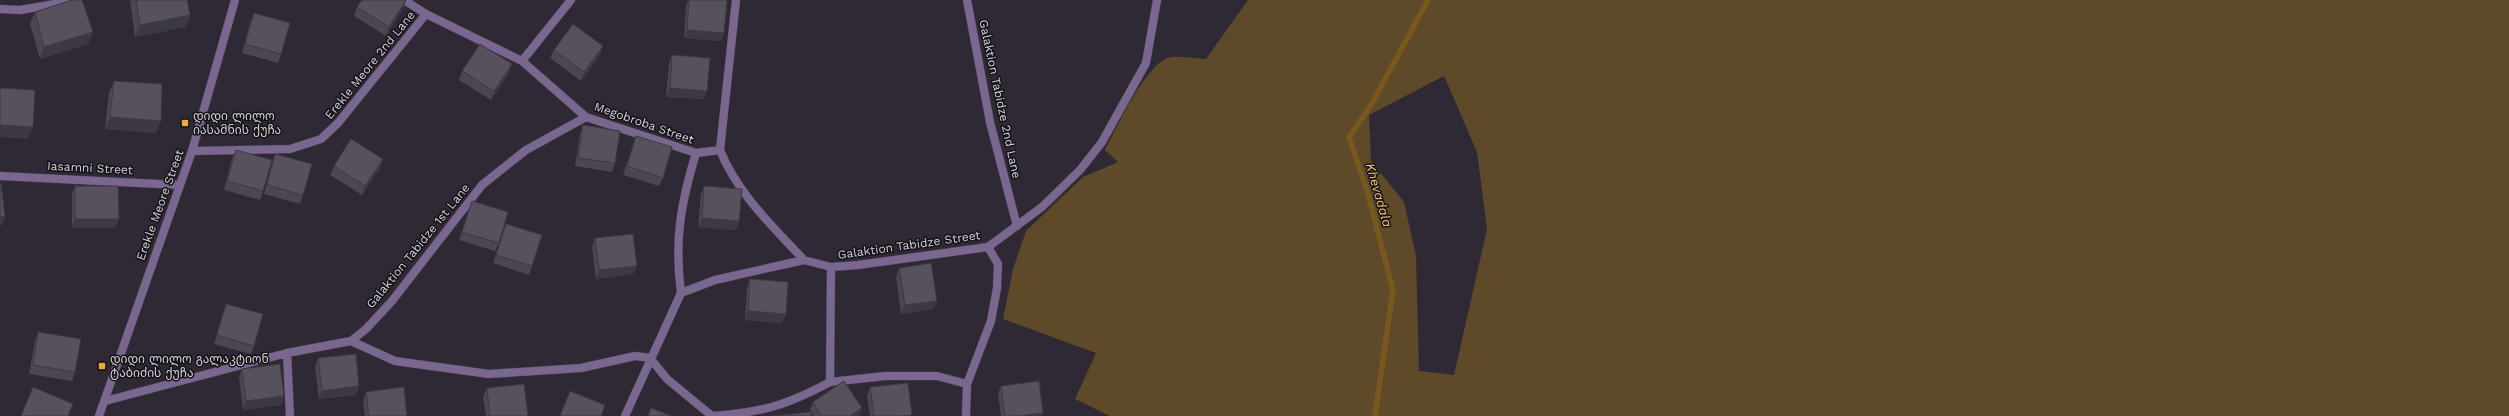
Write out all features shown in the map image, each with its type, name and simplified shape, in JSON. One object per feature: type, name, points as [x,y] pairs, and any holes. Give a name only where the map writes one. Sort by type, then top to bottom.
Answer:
[{"type":"street","points":[[0,9],[20,10],[78,0]]},
{"type":"street","name":"Erekle Meore Street","points":[[99,416],[192,151],[235,0]]},
{"type":"street","name":"Megobroba Street","points":[[404,0],[426,14],[522,61],[586,117],[696,153]]},
{"type":"street","points":[[522,61],[571,0]]},
{"type":"street","points":[[736,0],[720,150],[727,168],[740,187],[804,260]]},
{"type":"street","name":"Galaktion Tabidze 2nd Lane","points":[[967,0],[990,122],[1017,226]]},
{"type":"street","name":"Galaktion Tabidze Street","points":[[681,293],[715,280],[804,260],[831,267],[911,259],[988,247],[1042,207],[1080,170],[1102,142],[1146,63],[1157,0]]},
{"type":"street","name":"Erekle Meore 2nd Lane","points":[[192,151],[290,149],[322,139],[338,124],[426,14]]},
{"type":"street","name":"Galaktion Tabidze 1st Lane","points":[[351,341],[366,329],[392,301],[482,185],[526,150],[586,117]]},
{"type":"street","points":[[625,416],[650,358],[681,293],[678,270],[678,233],[683,197],[696,153],[720,150]]},
{"type":"street","name":"Iasamni Street","points":[[0,176],[179,185]]},
{"type":"street","points":[[966,416],[967,384],[991,321],[998,288],[998,264],[988,247]]},
{"type":"street","points":[[830,382],[831,267]]},
{"type":"street","points":[[105,401],[287,353],[351,341],[395,361],[489,374],[581,368],[635,356],[650,358],[667,379],[712,416],[754,413],[795,401],[830,382],[886,376],[936,376],[967,384]]},
{"type":"street","points":[[287,353],[290,416]]},
{"type":"shaded area","points":[[1248,0],[2509,0],[2509,416],[1110,416],[1075,399],[1096,353],[1003,319],[1013,269],[1026,231],[1083,177],[1118,162],[1105,150],[1134,96],[1153,69],[1163,60],[1172,57],[1206,59]],"holes":[[[1444,76],[1477,152],[1487,229],[1454,375],[1419,371],[1416,256],[1404,202],[1371,161],[1369,115]]]},
{"type":"building","points":[[72,0],[82,0],[93,32],[44,47],[35,12]]},
{"type":"building","points":[[136,0],[187,0],[190,15],[140,25]]},
{"type":"building","points":[[362,0],[406,0],[389,27],[357,7]]},
{"type":"building","points":[[689,0],[727,0],[724,33],[687,30]]},
{"type":"building","points":[[254,13],[290,23],[281,54],[245,44]]},
{"type":"building","points":[[573,24],[603,46],[584,72],[554,50]]},
{"type":"building","points":[[480,44],[512,64],[494,91],[462,71]]},
{"type":"building","points":[[672,55],[710,58],[707,91],[670,88]]},
{"type":"building","points":[[114,81],[162,84],[161,121],[110,117]]},
{"type":"building","points":[[0,88],[35,90],[33,127],[0,125]]},
{"type":"building","points":[[583,125],[620,131],[615,163],[578,158]]},
{"type":"building","points":[[636,136],[672,147],[663,178],[627,166]]},
{"type":"building","points":[[351,139],[383,159],[365,186],[334,166]]},
{"type":"building","points":[[236,150],[272,160],[263,191],[227,181]]},
{"type":"building","points":[[275,154],[312,164],[303,195],[267,185]]},
{"type":"building","points":[[1,183],[5,217],[0,217]]},
{"type":"building","points":[[75,186],[118,186],[119,219],[75,219]]},
{"type":"building","points":[[704,186],[742,189],[739,221],[702,218]]},
{"type":"building","points":[[472,201],[508,212],[499,243],[462,232]]},
{"type":"building","points":[[506,224],[542,235],[532,266],[496,255]]},
{"type":"building","points":[[633,234],[637,266],[599,270],[595,238]]},
{"type":"building","points":[[931,263],[937,301],[905,305],[899,268]]},
{"type":"building","points":[[750,279],[788,282],[786,314],[748,311]]},
{"type":"building","points":[[226,304],[263,314],[254,346],[217,335]]},
{"type":"building","points":[[38,332],[81,339],[75,372],[33,365]]},
{"type":"building","points":[[356,354],[359,386],[322,391],[318,358]]},
{"type":"building","points":[[280,364],[284,396],[246,401],[242,369]]},
{"type":"building","points":[[844,381],[862,408],[850,416],[822,416],[813,402]]},
{"type":"building","points":[[1039,381],[1043,413],[1005,416],[1001,386]]},
{"type":"building","points":[[908,383],[912,415],[874,416],[870,387]]},
{"type":"building","points":[[524,384],[528,416],[490,416],[487,388]]},
{"type":"building","points":[[33,387],[73,404],[68,416],[21,416]]},
{"type":"building","points":[[404,387],[407,416],[369,416],[366,392]]},
{"type":"building","points":[[570,391],[605,405],[601,416],[560,416]]},
{"type":"building","points":[[651,408],[672,416],[648,416]]},
{"type":"building","points":[[811,412],[811,416],[774,416]]},
{"type":"waterway","name":"Khevadala","points":[[1375,416],[1393,290],[1368,194],[1349,137],[1371,105],[1428,0]]},
{"type":"place","name":"დიდი ლილო იასამნის ქუჩა","points":[[185,123]]},
{"type":"place","name":"დიდი ლილო გალაკტიონ ტაბიძის ქუჩა","points":[[102,366]]}]
